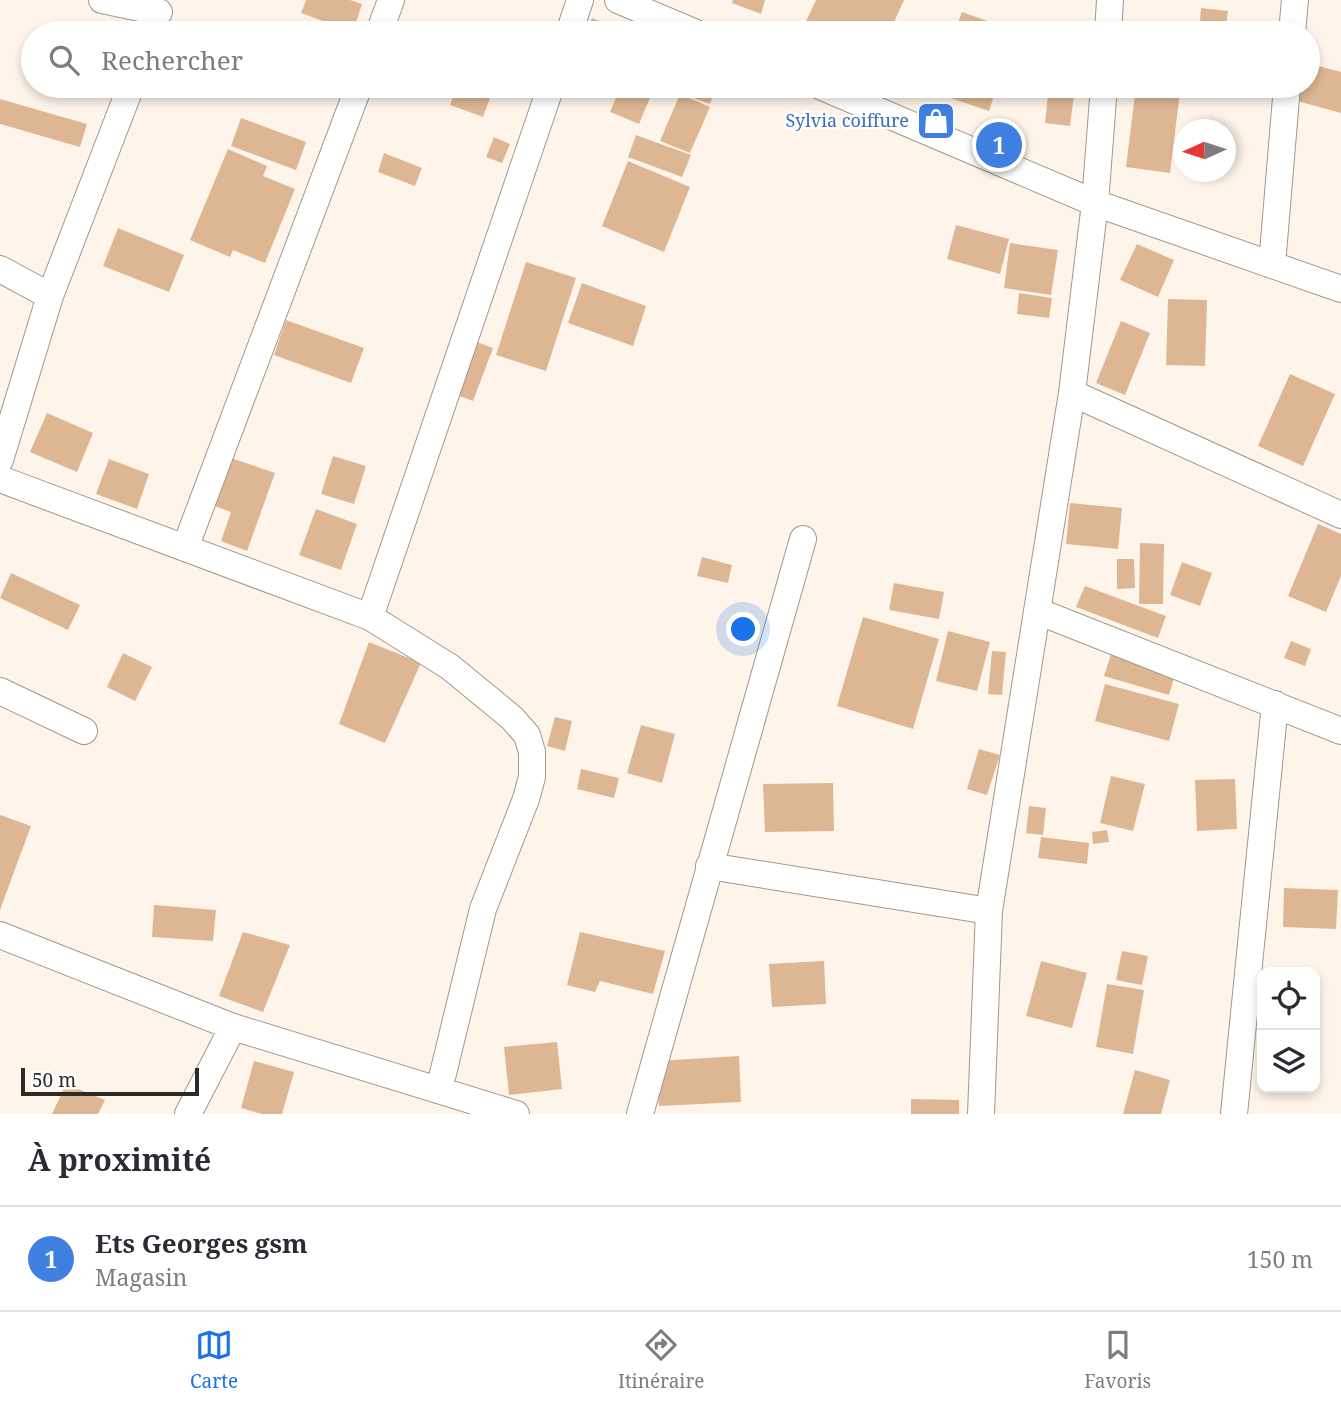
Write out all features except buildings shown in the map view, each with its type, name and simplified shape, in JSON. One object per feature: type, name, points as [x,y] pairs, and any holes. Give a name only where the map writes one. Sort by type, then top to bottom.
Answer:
[{"type":"street","points":[[102,0],[158,15]]},
{"type":"street","points":[[383,21],[391,0]]},
{"type":"street","points":[[573,21],[580,0]]},
{"type":"street","points":[[618,0],[668,21]]},
{"type":"street","points":[[1109,21],[1110,0]]},
{"type":"street","points":[[1293,21],[1295,0]]},
{"type":"street","points":[[0,460],[50,296],[126,98]]},
{"type":"street","points":[[185,548],[354,98]]},
{"type":"street","points":[[370,617],[547,98]]},
{"type":"street","points":[[848,98],[1095,203],[1341,289]]},
{"type":"street","points":[[981,1114],[989,911],[1072,393],[1095,203],[1103,98]]},
{"type":"street","points":[[1272,265],[1286,98]]},
{"type":"street","points":[[0,269],[50,296]]},
{"type":"street","points":[[1072,393],[1341,515]]},
{"type":"street","points":[[0,479],[370,617],[450,667],[502,710],[527,735],[532,752],[532,777],[483,909],[439,1090]]},
{"type":"street","points":[[639,1114],[803,539]]},
{"type":"street","points":[[1037,611],[1341,731]]},
{"type":"street","points":[[0,691],[84,731]]},
{"type":"street","points":[[1234,1114],[1275,705]]},
{"type":"street","points":[[709,866],[989,911]]},
{"type":"street","points":[[3,943],[233,1027],[516,1114]]},
{"type":"street","points":[[188,1114],[233,1027]]},
{"type":"place","name":"Sylvia coiffure","points":[[936,121]]},
{"type":"place","name":"Ets Georges gsm","points":[[999,145]]}]
